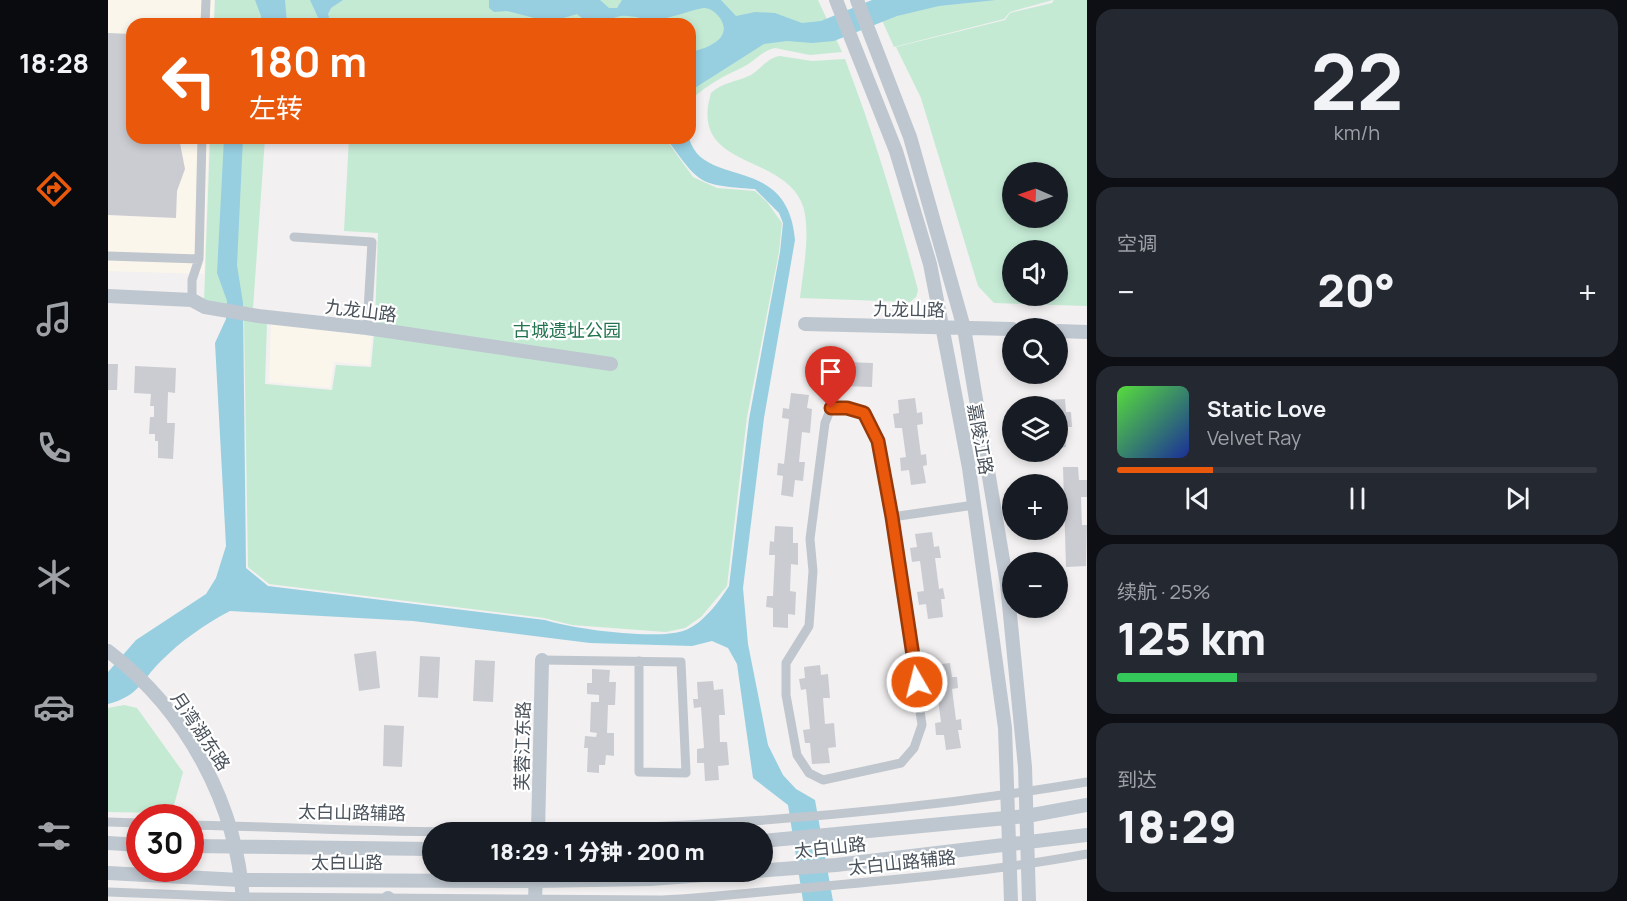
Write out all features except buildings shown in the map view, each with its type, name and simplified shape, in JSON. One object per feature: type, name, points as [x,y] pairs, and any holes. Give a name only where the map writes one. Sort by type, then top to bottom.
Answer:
[{"type":"street","points":[[205,18],[206,0]]},
{"type":"street","name":"嘉陵江路","points":[[836,0],[896,151],[930,264],[943,328],[974,505],[1005,728],[1011,901]]},
{"type":"street","name":"嘉陵江路","points":[[857,0],[926,188],[964,328],[1007,584],[1026,792],[1029,901]]},
{"type":"street","points":[[192,300],[192,280],[199,259],[202,144]]},
{"type":"street","points":[[294,237],[372,242],[367,328]]},
{"type":"street","points":[[108,256],[199,259]]},
{"type":"street","name":"九龙山路","points":[[108,296],[192,300],[205,308],[367,328],[611,364]]},
{"type":"street","name":"九龙山路","points":[[805,324],[1002,329]]},
{"type":"street","points":[[1068,331],[1087,332]]},
{"type":"street","points":[[831,408],[847,408],[864,413],[878,441],[892,517],[922,725],[914,748],[900,763],[823,780],[809,774],[797,755],[786,695],[786,663],[809,626],[813,572],[810,539],[825,423],[831,408]]},
{"type":"street","points":[[892,517],[974,505]]},
{"type":"street","name":"月湾湖东路","points":[[109,652],[148,686],[201,757],[221,796],[231,826],[243,899]]},
{"type":"street","points":[[542,660],[639,661],[681,662],[687,772],[639,772],[639,661]]},
{"type":"street","name":"芙蓉江东路","points":[[538,822],[542,660]]},
{"type":"street","name":"太白山路辅路","points":[[723,822],[830,815],[1007,795],[1087,783]]},
{"type":"street","name":"太白山路","points":[[773,841],[1027,816],[1087,805]]},
{"type":"street","points":[[108,822],[126,823]]},
{"type":"street","name":"太白山路辅路","points":[[204,825],[422,830]]},
{"type":"street","name":"太白山路","points":[[773,870],[1010,846],[1087,835]]},
{"type":"street","points":[[108,843],[126,844]]},
{"type":"street","name":"太白山路","points":[[204,847],[422,849]]},
{"type":"street","name":"太白山路辅路","points":[[108,892],[243,899],[662,900],[731,897],[838,886],[1028,865],[1087,854]]},
{"type":"street","name":"太白山路","points":[[108,873],[240,880],[422,878]]},
{"type":"street","points":[[535,901],[536,882]]},
{"type":"shaded area","points":[[108,0],[214,0],[213,18],[126,18],[126,144],[209,144],[204,274],[108,271]]},
{"type":"shaded area","points":[[271,323],[372,336],[369,365],[334,362],[330,388],[269,382]]},
{"type":"green space","points":[[215,0],[818,0],[842,52],[810,55],[770,49],[696,95],[696,18],[214,18]]},
{"type":"green space","points":[[873,0],[1053,0],[1010,12],[1004,19],[894,47]]},
{"type":"green space","points":[[1054,0],[1087,0],[1087,306],[1068,305],[1068,240],[1002,240],[1002,303],[994,303],[978,286],[921,98],[896,47],[1005,20],[1010,13],[1052,3]]},
{"type":"green space","points":[[780,56],[812,61],[845,59],[866,116],[918,290],[916,297],[910,302],[800,298],[806,239],[803,206],[793,189],[777,176],[725,148],[713,136],[708,118],[711,93],[725,84],[751,75],[768,61]]},
{"type":"green space","points":[[210,144],[265,144],[253,308],[204,302]]},
{"type":"green space","name":"古城遗址公园","points":[[349,144],[669,144],[693,177],[717,188],[755,191],[767,202],[782,223],[779,252],[747,417],[727,586],[701,617],[685,628],[666,632],[572,625],[544,618],[269,584],[248,567],[244,320],[267,323],[265,384],[332,390],[336,365],[371,367],[378,233],[344,231]]},
{"type":"green space","points":[[124,705],[137,708],[183,772],[174,804],[126,804],[126,812],[108,812],[108,708]]},
{"type":"water","points":[[255,0],[285,0],[286,18],[261,18]]},
{"type":"water","points":[[310,0],[343,0],[331,8],[328,14],[329,18],[318,18]]},
{"type":"water","points":[[489,0],[600,0],[609,8],[617,8],[622,0],[721,0],[736,16],[755,12],[775,13],[802,23],[821,21],[872,0],[996,0],[939,6],[897,16],[834,41],[812,43],[787,41],[764,44],[696,87],[696,50],[716,42],[723,32],[720,18],[710,9],[701,8],[668,18],[623,16],[582,18],[577,14],[564,18],[534,18],[507,11],[494,12],[489,8]]},
{"type":"water","points":[[224,144],[243,144],[237,265],[243,303],[246,568],[268,586],[545,620],[574,627],[614,632],[670,633],[683,631],[697,624],[715,606],[729,586],[749,419],[780,252],[783,223],[779,213],[755,189],[721,186],[702,179],[686,165],[670,144],[692,144],[697,154],[710,164],[762,183],[777,194],[789,212],[795,240],[764,418],[743,588],[748,644],[768,745],[783,775],[796,789],[815,800],[833,901],[803,901],[788,805],[753,778],[737,664],[728,648],[712,641],[692,646],[590,643],[413,621],[230,611],[202,627],[177,647],[133,692],[108,704],[108,672],[136,640],[206,594],[216,578],[226,546],[215,343],[226,319],[227,301],[217,273]]},
{"type":"route","points":[[831,408],[847,408],[864,413],[878,441],[917,682]]}]
